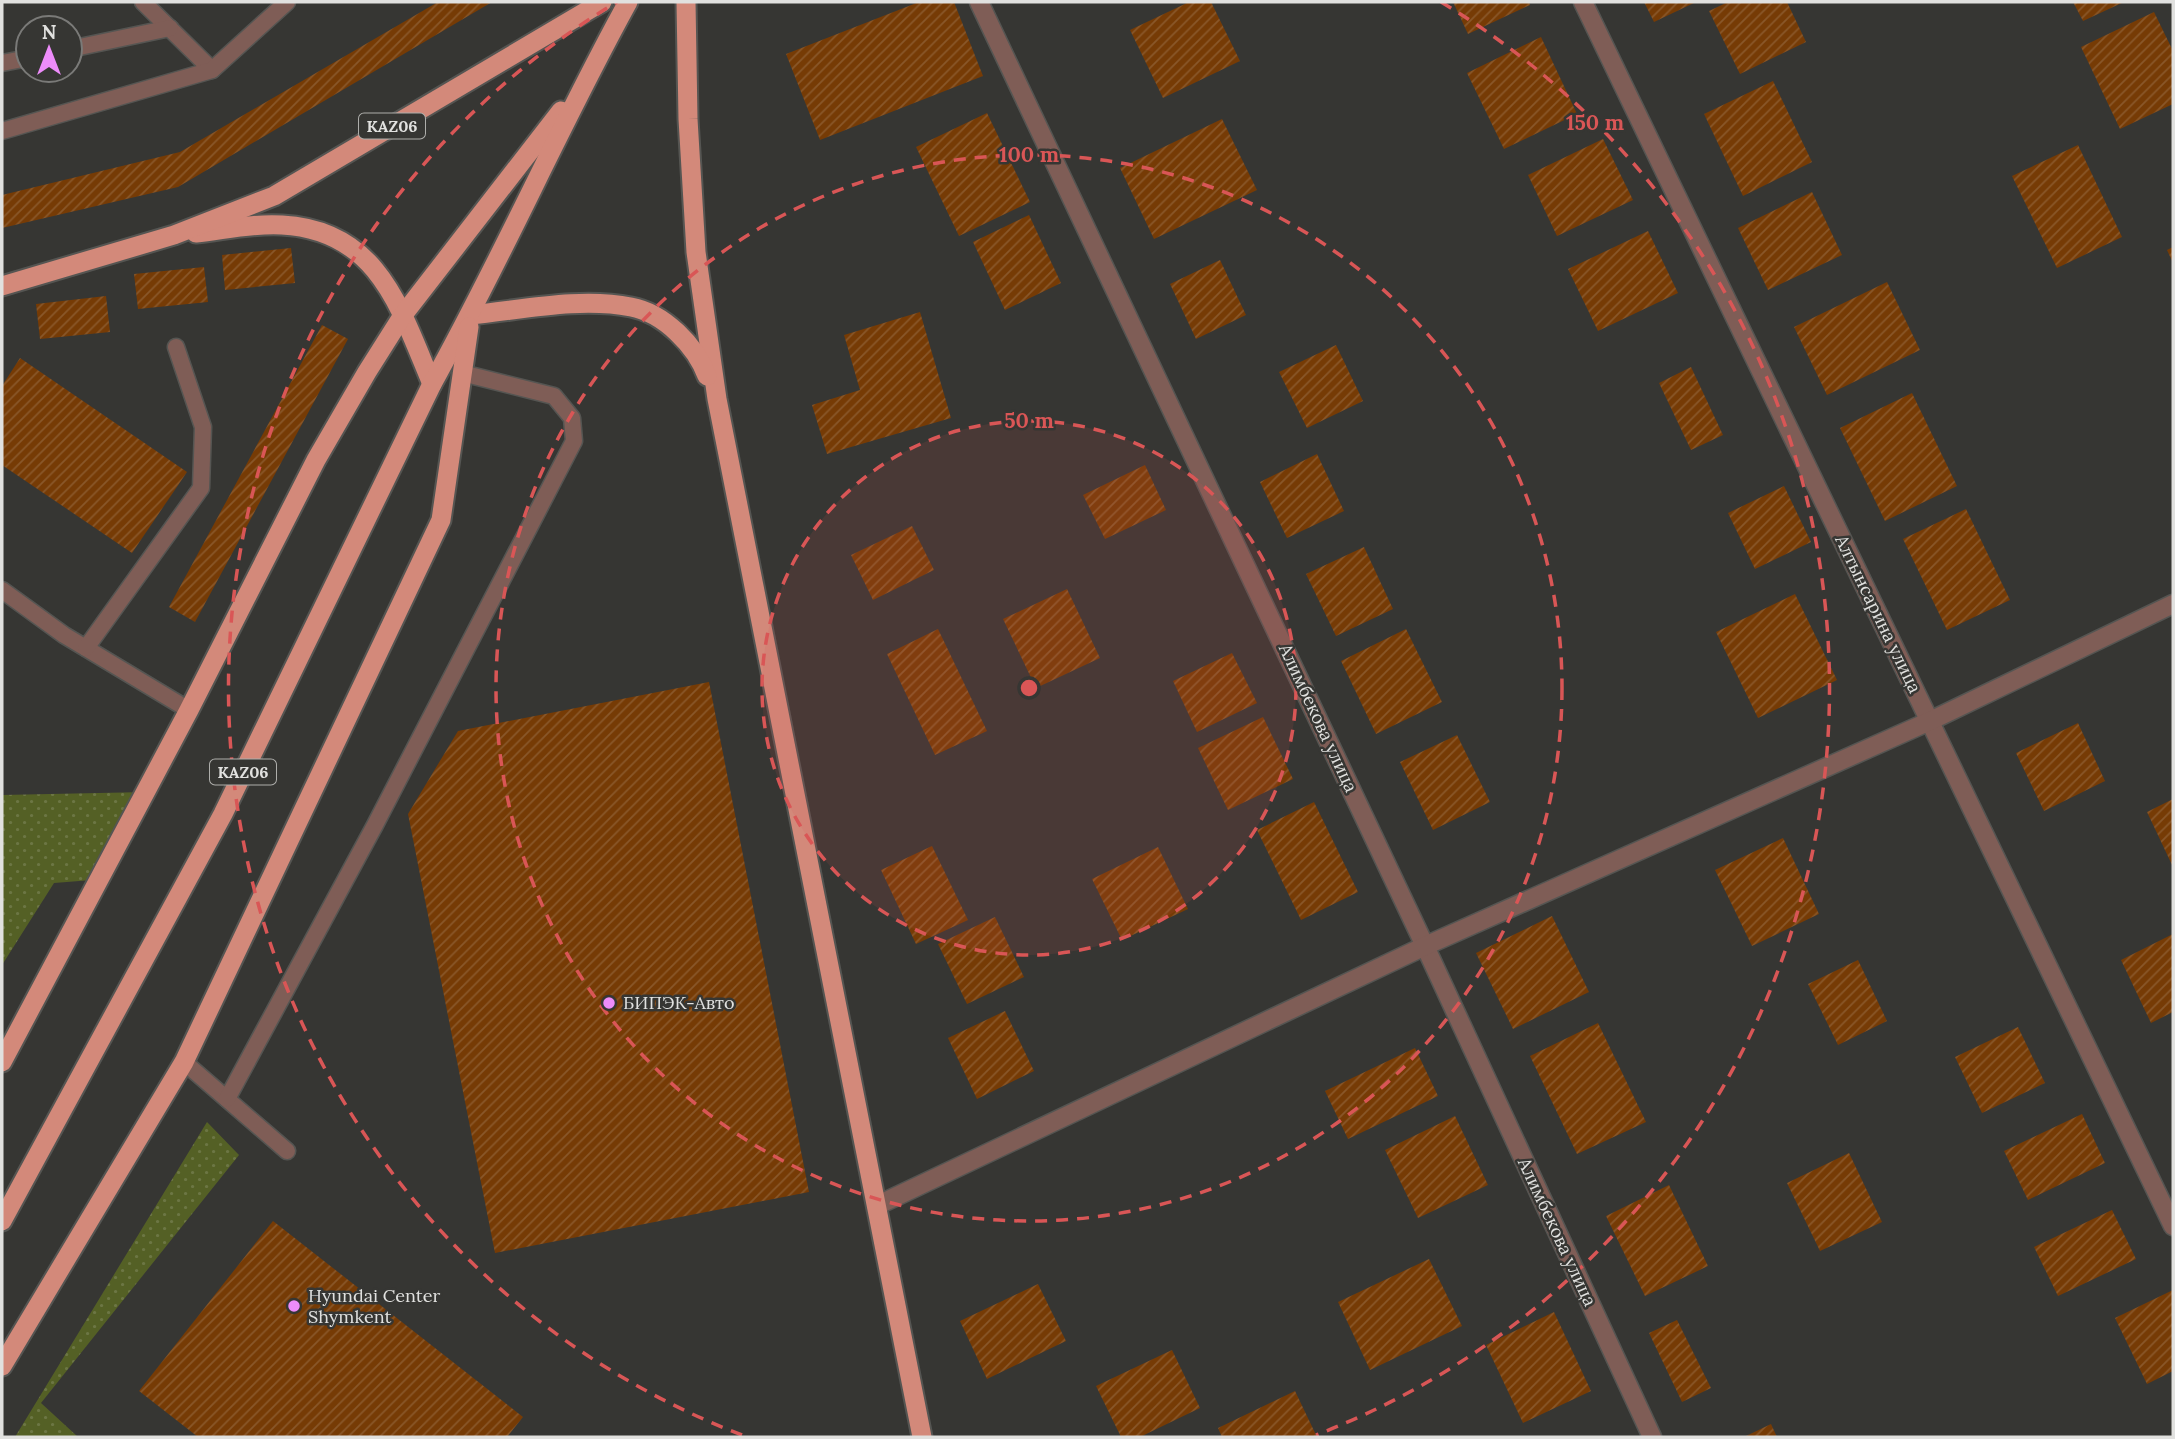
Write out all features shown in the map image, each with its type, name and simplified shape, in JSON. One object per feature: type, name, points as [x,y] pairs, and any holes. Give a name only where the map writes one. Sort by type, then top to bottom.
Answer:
[{"type":"highway","name":"KАZ06","points":[[2,286],[174,235],[274,195],[602,2]]},
{"type":"highway","name":"KАZ06","points":[[2,1221],[223,814],[432,384],[470,315],[587,77],[628,2]]},
{"type":"highway","points":[[687,2],[688,118],[696,253],[716,399],[922,1437]]},
{"type":"highway","points":[[2,1062],[189,710],[316,460],[403,315],[587,77]]},
{"type":"highway","points":[[174,235],[281,225],[327,232],[361,253],[384,280],[403,315],[432,384]]},
{"type":"highway","points":[[2,1366],[184,1062],[441,520],[470,315],[570,304],[633,307],[672,327],[700,356],[716,399]]},
{"type":"street","name":"Алимбекова улица","points":[[979,2],[1425,946],[1652,1437]]},
{"type":"street","name":"Алтынсарина улица","points":[[1583,2],[2173,1226]]},
{"type":"street","points":[[876,1206],[1425,946],[1930,720],[2173,604]]},
{"type":"lane","points":[[143,2],[212,70]]},
{"type":"lane","points":[[2,131],[212,70],[288,2]]},
{"type":"lane","points":[[84,46],[170,29]]},
{"type":"lane","points":[[86,648],[201,488],[203,427],[176,347]]},
{"type":"lane","points":[[227,1099],[375,825],[574,442],[572,418],[554,396],[463,373]]},
{"type":"lane","points":[[2,590],[86,648],[189,710]]},
{"type":"lane","points":[[184,1062],[287,1151]]},
{"type":"green space","points":[[147,792],[92,880],[54,883],[2,965],[2,795]]},
{"type":"green space","points":[[207,1122],[239,1155],[41,1403],[78,1437],[15,1437]]},
{"type":"building","points":[[438,2],[492,2],[178,187],[2,228],[2,195],[180,152]]},
{"type":"building","points":[[919,2],[954,2],[983,76],[820,140],[786,54]]},
{"type":"building","points":[[1189,2],[1211,2],[1240,61],[1163,98],[1130,30]]},
{"type":"building","points":[[1453,2],[1529,2],[1530,5],[1468,34]]},
{"type":"building","points":[[1644,2],[1696,2],[1654,22]]},
{"type":"building","points":[[1728,2],[1787,2],[1806,42],[1740,74],[1709,11]]},
{"type":"building","points":[[2073,2],[2124,2],[2083,21]]},
{"type":"building","points":[[2154,12],[2173,51],[2173,104],[2120,129],[2081,47]]},
{"type":"building","points":[[1541,37],[1577,114],[1504,149],[1467,73]]},
{"type":"building","points":[[1773,81],[1812,162],[1743,196],[1704,114]]},
{"type":"building","points":[[987,113],[1030,202],[959,236],[916,147]]},
{"type":"building","points":[[1222,119],[1257,190],[1154,239],[1120,168]]},
{"type":"building","points":[[1603,139],[1633,200],[1557,236],[1528,175]]},
{"type":"building","points":[[2078,145],[2122,237],[2057,268],[2012,176]]},
{"type":"building","points":[[1812,192],[1842,255],[1768,290],[1738,228]]},
{"type":"building","points":[[1029,215],[1061,283],[1005,310],[973,242]]},
{"type":"building","points":[[1648,231],[1678,293],[1598,331],[1568,269]]},
{"type":"building","points":[[2173,247],[2173,263],[2167,250]]},
{"type":"building","points":[[291,248],[295,283],[225,290],[222,255]]},
{"type":"building","points":[[1220,260],[1246,315],[1196,339],[1170,284]]},
{"type":"building","points":[[204,267],[208,302],[138,309],[134,274]]},
{"type":"building","points":[[1887,282],[1920,350],[1827,395],[1794,327]]},
{"type":"building","points":[[106,296],[110,332],[40,339],[36,304]]},
{"type":"building","points":[[920,312],[951,418],[827,454],[812,405],[860,390],[844,335]]},
{"type":"building","points":[[322,325],[348,339],[195,622],[169,607]]},
{"type":"building","points":[[1336,345],[1363,401],[1307,428],[1279,372]]},
{"type":"building","points":[[20,358],[187,472],[132,553],[2,465],[2,386]]},
{"type":"building","points":[[1691,367],[1723,435],[1691,450],[1659,383]]},
{"type":"building","points":[[1912,393],[1957,486],[1885,521],[1840,428]]},
{"type":"building","points":[[1317,454],[1344,511],[1287,538],[1260,482]]},
{"type":"building","points":[[1145,465],[1166,510],[1105,539],[1083,495]]},
{"type":"building","points":[[1784,486],[1811,542],[1755,569],[1728,513]]},
{"type":"building","points":[[1966,509],[2010,600],[1947,630],[1903,539]]},
{"type":"building","points":[[912,526],[934,570],[873,600],[851,555]]},
{"type":"building","points":[[1364,547],[1393,609],[1336,636],[1306,574]]},
{"type":"building","points":[[1067,589],[1100,658],[1036,688],[1003,619]]},
{"type":"building","points":[[1795,594],[1837,680],[1758,718],[1716,632]]},
{"type":"building","points":[[938,629],[987,731],[935,755],[887,654]]},
{"type":"building","points":[[1406,629],[1442,702],[1376,734],[1341,661]]},
{"type":"building","points":[[1232,653],[1257,703],[1197,732],[1173,681]]},
{"type":"building","name":"БИПЭК-Авто","points":[[709,682],[809,1192],[495,1253],[408,814],[458,731]]},
{"type":"building","points":[[1263,717],[1293,779],[1228,810],[1198,748]]},
{"type":"building","points":[[2078,723],[2105,781],[2044,811],[2016,753]]},
{"type":"building","points":[[1457,735],[1490,802],[1433,830],[1400,762]]},
{"type":"building","points":[[2173,799],[2173,867],[2147,812]]},
{"type":"building","points":[[1314,802],[1358,892],[1301,920],[1257,830]]},
{"type":"building","points":[[1783,838],[1819,914],[1752,946],[1715,870]]},
{"type":"building","points":[[932,846],[968,920],[916,944],[881,870]]},
{"type":"building","points":[[1158,847],[1188,909],[1122,940],[1092,879]]},
{"type":"building","points":[[1552,916],[1589,992],[1513,1029],[1476,953]]},
{"type":"building","points":[[995,917],[1024,977],[967,1004],[938,944]]},
{"type":"building","points":[[2173,934],[2173,1012],[2151,1023],[2121,960]]},
{"type":"building","points":[[1858,960],[1887,1021],[1838,1045],[1808,984]]},
{"type":"building","points":[[1005,1011],[1034,1071],[977,1099],[948,1038]]},
{"type":"building","points":[[1598,1023],[1646,1122],[1577,1154],[1530,1056]]},
{"type":"building","points":[[2018,1027],[2045,1083],[1982,1113],[1955,1057]]},
{"type":"building","points":[[1415,1048],[1438,1096],[1348,1139],[1325,1091]]},
{"type":"building","points":[[2082,1114],[2105,1163],[2028,1200],[2004,1151]]},
{"type":"building","points":[[1455,1116],[1488,1185],[1418,1218],[1385,1150]]},
{"type":"building","points":[[1849,1153],[1882,1222],[1820,1251],[1787,1183]]},
{"type":"building","points":[[1669,1185],[1708,1266],[1645,1296],[1606,1216]]},
{"type":"building","points":[[2112,1210],[2136,1259],[2058,1296],[2034,1247]]},
{"type":"building","name":"Hyundai Center Shymkent","points":[[273,1221],[523,1417],[507,1437],[198,1437],[139,1391]]},
{"type":"building","points":[[1429,1259],[1462,1326],[1370,1370],[1338,1302]]},
{"type":"building","points":[[1038,1284],[1066,1341],[987,1379],[960,1321]]},
{"type":"building","points":[[2173,1290],[2173,1371],[2147,1384],[2115,1318]]},
{"type":"building","points":[[1554,1312],[1591,1391],[1523,1423],[1486,1345]]},
{"type":"building","points":[[1677,1320],[1711,1388],[1682,1402],[1649,1333]]},
{"type":"building","points":[[1172,1350],[1200,1408],[1140,1437],[1121,1437],[1096,1386]]},
{"type":"building","points":[[1295,1391],[1317,1437],[1222,1437],[1218,1428]]},
{"type":"building","points":[[1771,1424],[1777,1437],[1744,1437]]},
{"type":"place","name":"БИПЭК-Авто","points":[[609,1003]]},
{"type":"place","name":"Hyundai Center Shymkent","points":[[294,1306]]}]
